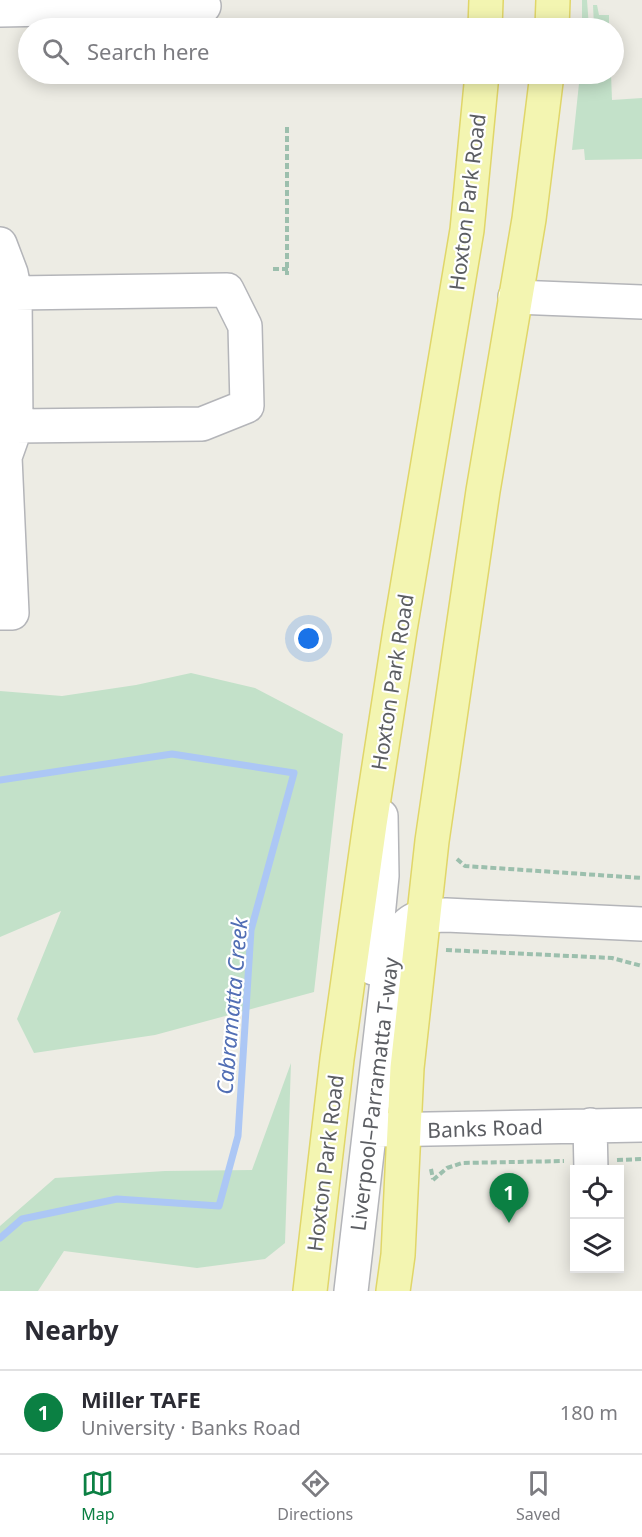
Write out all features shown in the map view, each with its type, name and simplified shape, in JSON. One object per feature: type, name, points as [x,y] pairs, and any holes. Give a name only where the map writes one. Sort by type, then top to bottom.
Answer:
[{"type":"main road","points":[[485,18],[486,0]]},
{"type":"main road","points":[[552,18],[553,0]]},
{"type":"main road","name":"Hoxton Park Road","points":[[310,1291],[329,1127],[381,754],[467,230],[481,84]]},
{"type":"main road","points":[[393,1291],[398,1256],[407,1068],[432,841],[480,514],[529,219],[546,84]]},
{"type":"street","points":[[0,10],[37,5],[204,12]]},
{"type":"street","points":[[0,244],[11,273],[15,293],[16,426],[3,458],[12,613],[0,613]]},
{"type":"street","points":[[15,293],[227,290],[245,326],[247,394],[247,406],[202,424],[16,426]]},
{"type":"street","points":[[515,297],[642,302]]},
{"type":"street","points":[[378,1057],[372,973],[382,876],[381,754]]},
{"type":"street","points":[[424,916],[467,915],[642,924]]},
{"type":"street","name":"Liverpool–Parramatta T-way","points":[[351,1291],[391,945],[405,925],[424,916]]},
{"type":"street","points":[[590,1125],[591,1165]]},
{"type":"street","name":"Banks Road","points":[[329,1127],[403,1130],[642,1125]]},
{"type":"path","points":[[287,126],[287,275]]},
{"type":"path","points":[[273,269],[288,269]]},
{"type":"path","points":[[453,856],[465,866],[642,879]]},
{"type":"path","points":[[442,949],[612,958],[642,966]]},
{"type":"path","points":[[433,1179],[447,1168],[462,1163],[591,1165],[642,1159]]},
{"type":"green space","points":[[582,0],[587,0],[588,18],[582,18]]},
{"type":"green space","points":[[593,5],[597,5],[599,15],[609,15],[609,18],[594,18]]},
{"type":"green space","points":[[579,84],[611,84],[612,100],[642,98],[642,159],[585,160],[584,149],[572,150]]},
{"type":"green space","points":[[191,673],[255,688],[343,734],[314,992],[155,1035],[34,1053],[17,1019],[61,911],[0,937],[0,691],[62,696],[136,685]]},
{"type":"green space","points":[[291,1063],[285,1243],[265,1259],[197,1268],[64,1251],[38,1291],[0,1291],[0,1226],[55,1178],[165,1171],[252,1170]]},
{"type":"waterway","name":"Cabramatta Creek","points":[[0,780],[172,754],[294,773],[251,930],[238,1136],[219,1206],[117,1199],[22,1219],[0,1238]]},
{"type":"place","name":"Miller TAFE","points":[[509,1223]]}]
